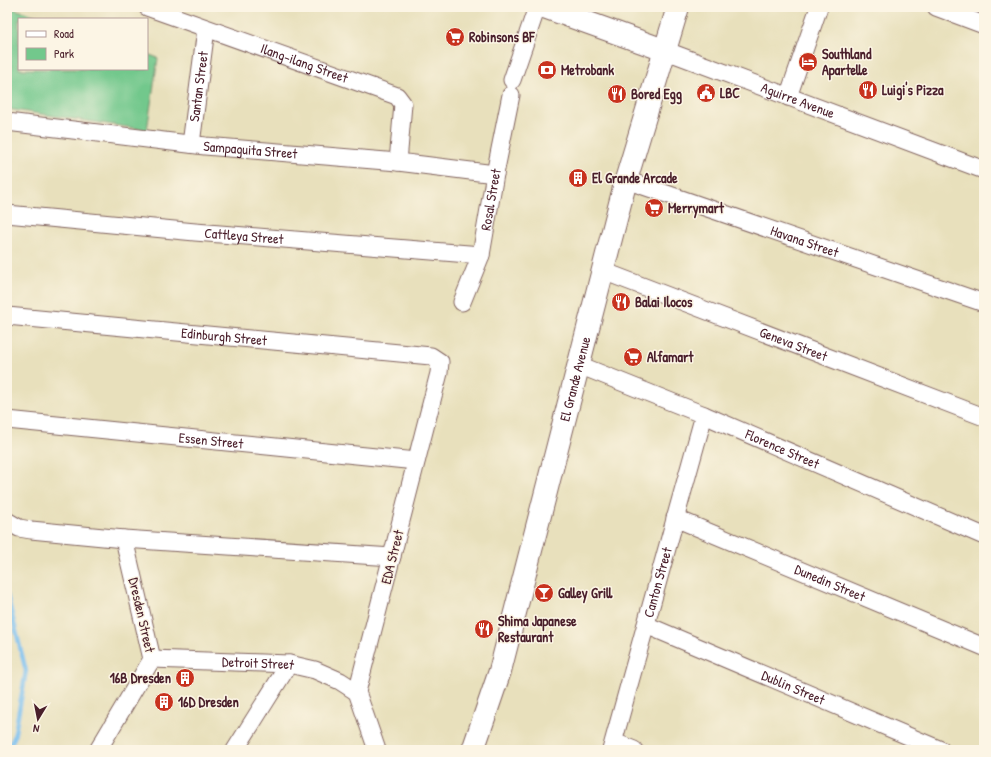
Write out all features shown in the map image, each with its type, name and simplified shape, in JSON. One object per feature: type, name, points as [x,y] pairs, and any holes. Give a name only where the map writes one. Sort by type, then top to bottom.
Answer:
[{"type":"street","name":"Ilang-ilang Street","points":[[147,7],[397,96],[403,104],[398,162]]},
{"type":"street","name":"Rosal Street","points":[[462,302],[481,255],[494,174],[511,88],[537,7]]},
{"type":"street","name":"Aguirre Avenue","points":[[544,7],[664,50],[984,170]]},
{"type":"street","name":"El Grande Avenue","points":[[473,750],[500,671],[626,180],[678,7]]},
{"type":"street","points":[[788,97],[819,7]]},
{"type":"street","points":[[936,7],[984,24]]},
{"type":"street","name":"Santan Street","points":[[191,144],[206,29]]},
{"type":"street","name":"Sampaguita Street","points":[[7,122],[191,144],[398,162],[494,174]]},
{"type":"street","name":"Havana Street","points":[[626,180],[984,303]]},
{"type":"street","name":"Cattleya Street","points":[[7,214],[195,232],[481,255]]},
{"type":"street","name":"Geneva Street","points":[[602,271],[984,417]]},
{"type":"street","name":"Edinburgh Street","points":[[7,316],[431,356],[440,362]]},
{"type":"street","name":"EDA Street","points":[[357,692],[439,373],[440,362]]},
{"type":"street","name":"Florence Street","points":[[578,365],[704,416],[984,536]]},
{"type":"street","name":"Canton Street","points":[[613,746],[704,416]]},
{"type":"street","name":"Essen Street","points":[[7,420],[416,461]]},
{"type":"street","name":"Dunedin Street","points":[[675,518],[984,647]]},
{"type":"street","points":[[7,521],[19,528],[31,530],[124,539],[392,557]]},
{"type":"street","name":"Dresden Street","points":[[98,750],[152,659],[124,539]]},
{"type":"street","name":"Dublin Street","points":[[646,624],[941,750]]},
{"type":"street","name":"Detroit Street","points":[[152,659],[289,664],[315,670],[340,681],[357,692]]},
{"type":"street","points":[[235,750],[289,664]]},
{"type":"street","points":[[357,692],[377,750]]},
{"type":"street","points":[[613,746],[634,750]]},
{"type":"green space","points":[[8,7],[43,18],[18,18],[18,70],[148,70],[148,54],[158,58],[147,130],[7,109]]},
{"type":"waterway","points":[[7,595],[26,671],[14,738],[7,749]]},
{"type":"place","name":"Robinsons BF","points":[[455,37]]},
{"type":"place","name":"Southland Apartelle","points":[[808,62]]},
{"type":"place","name":"Metrobank","points":[[547,70]]},
{"type":"place","name":"Luigi's Pizza","points":[[868,90]]},
{"type":"place","name":"LBC","points":[[706,93]]},
{"type":"place","name":"Bored Egg","points":[[617,94]]},
{"type":"place","name":"El Grande Arcade","points":[[578,178]]},
{"type":"place","name":"Merrymart","points":[[654,208]]},
{"type":"place","name":"Balai Ilocos","points":[[621,302]]},
{"type":"place","name":"Alfamart","points":[[633,357]]},
{"type":"place","name":"Galley Grill","points":[[544,593]]},
{"type":"place","name":"Shima Japanese Restaurant","points":[[484,629]]},
{"type":"place","name":"16B Dresden","points":[[185,678]]},
{"type":"place","name":"16D Dresden","points":[[164,702]]}]
